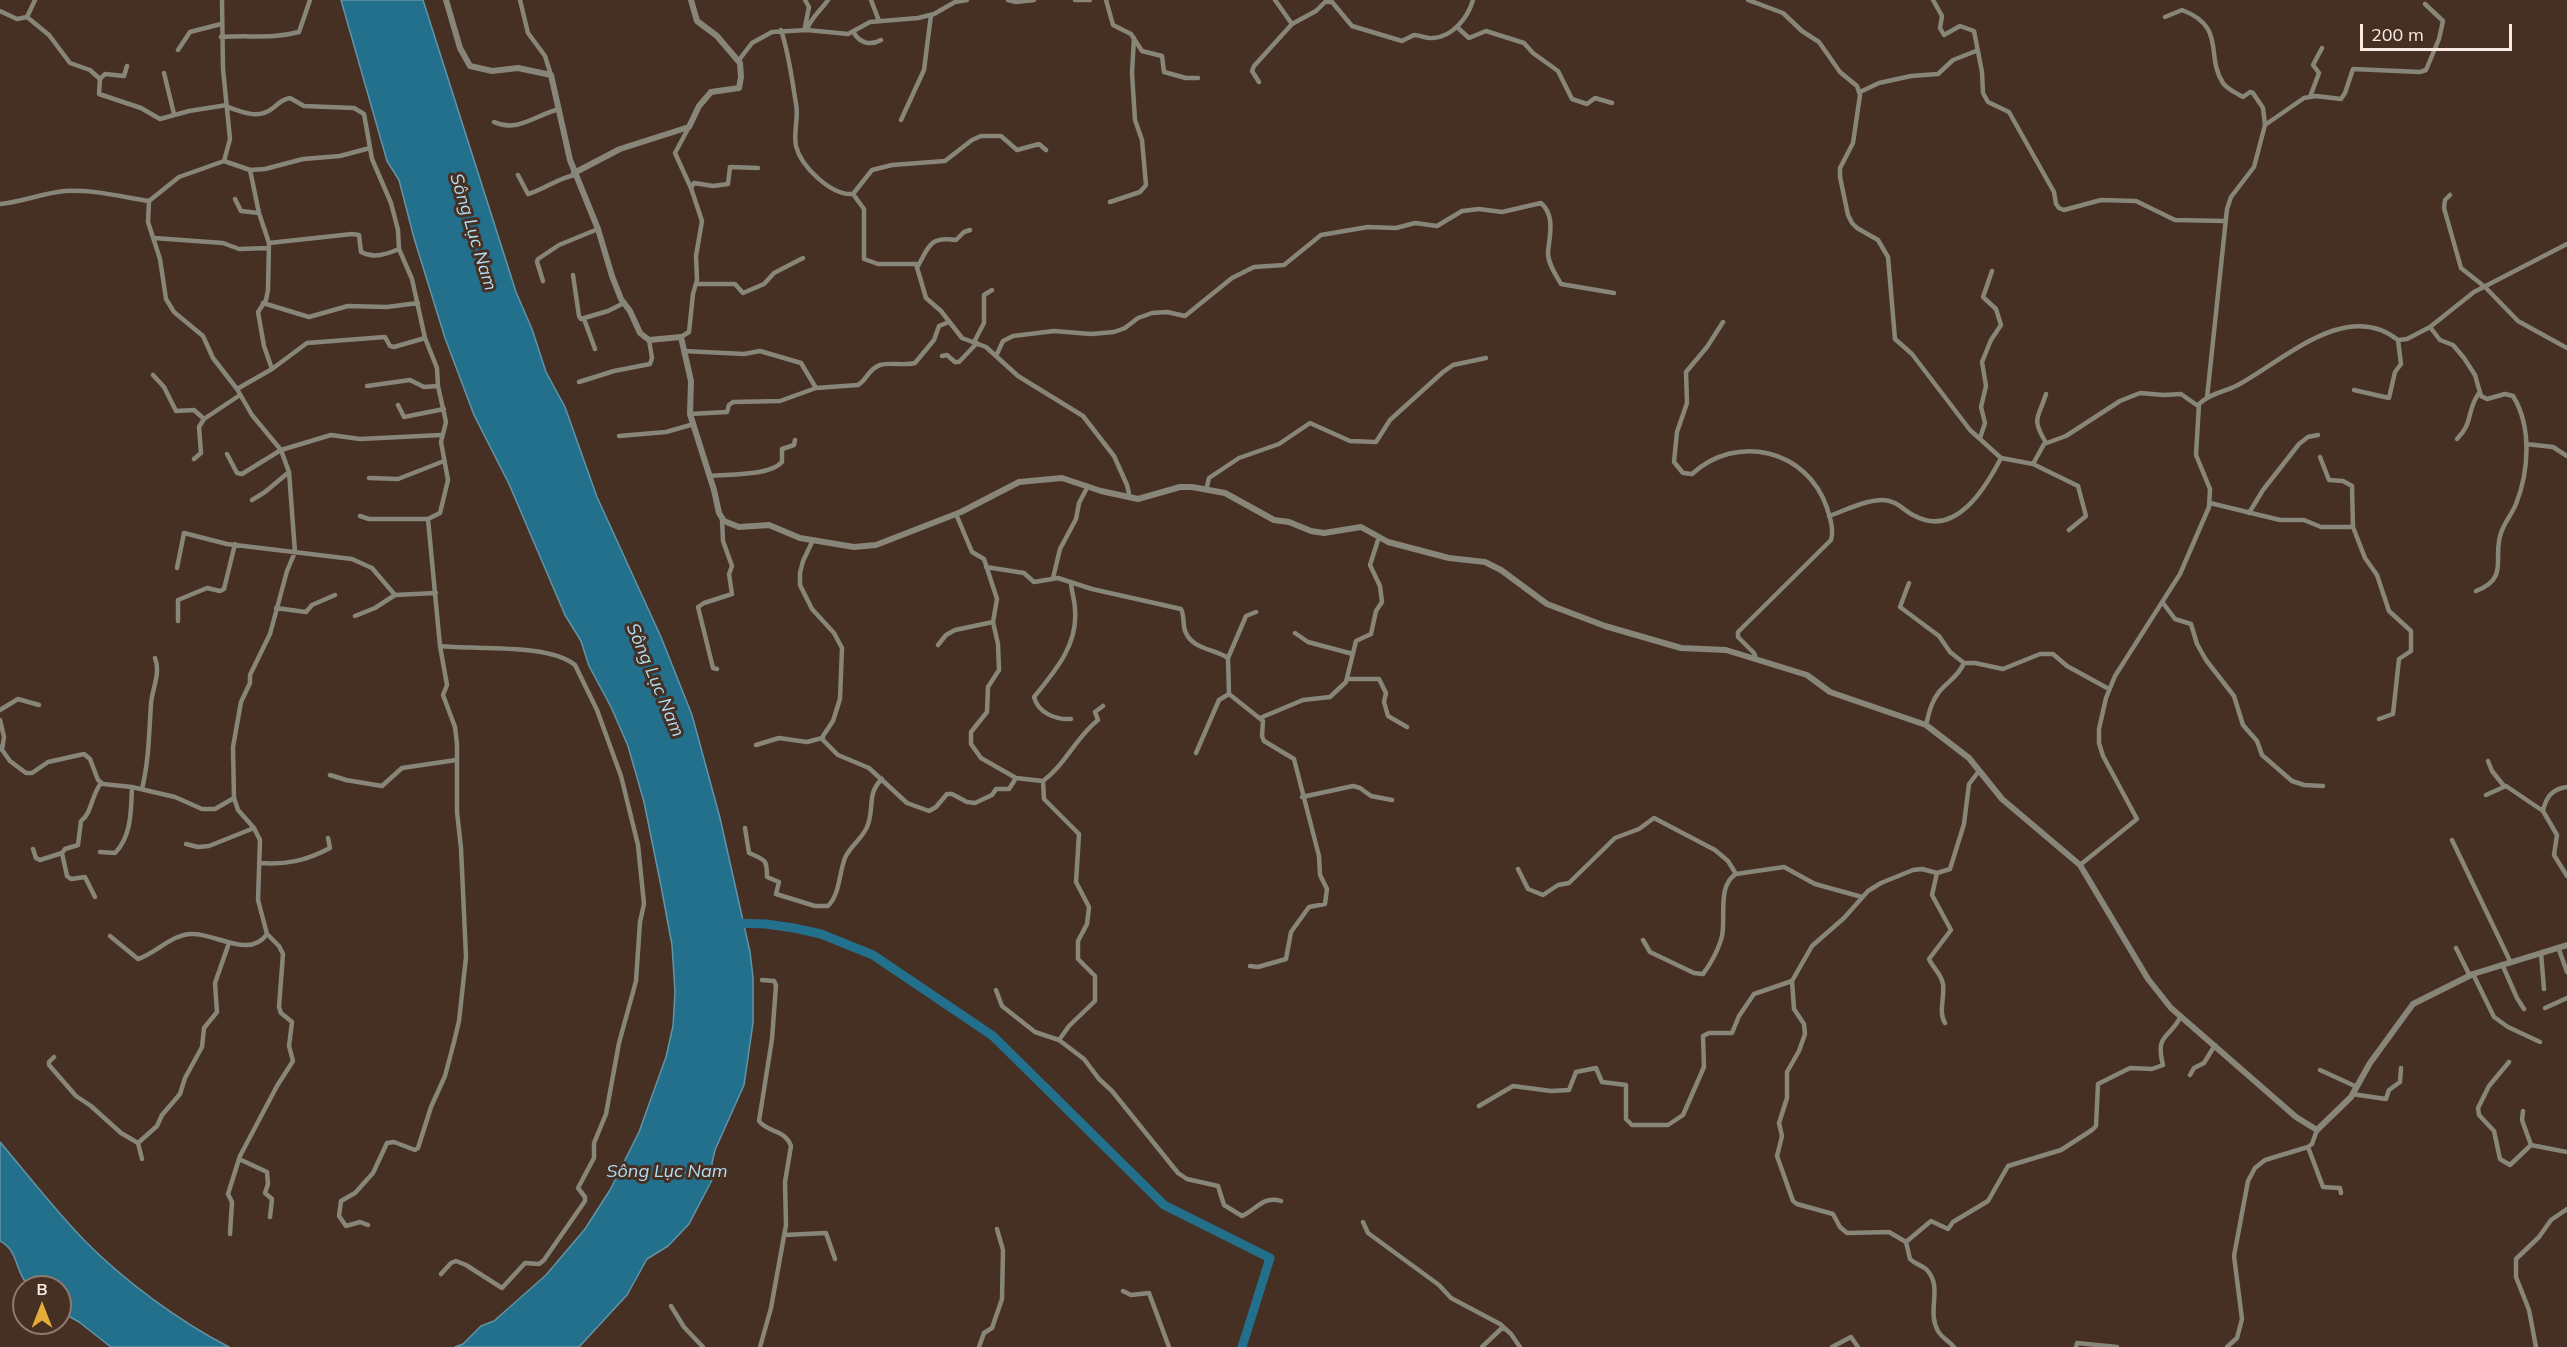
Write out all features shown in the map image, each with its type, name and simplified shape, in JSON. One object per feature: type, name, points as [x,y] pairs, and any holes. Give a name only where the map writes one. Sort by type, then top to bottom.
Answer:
[{"type":"street","points":[[27,17],[35,0]]},
{"type":"street","points":[[222,0],[221,37],[230,139],[224,161]]},
{"type":"street","points":[[221,37],[261,38],[299,32],[310,0]]},
{"type":"street","points":[[446,0],[460,48],[470,66],[492,71],[518,68],[551,75]]},
{"type":"street","points":[[519,0],[531,39],[545,56],[575,174],[598,229],[612,276],[640,333],[649,340],[681,338],[689,332],[693,294],[697,284],[696,256],[702,221],[675,153],[699,106],[711,92],[739,88],[741,77],[739,60],[717,36],[697,21],[691,0]]},
{"type":"street","points":[[805,0],[809,7],[806,30]]},
{"type":"street","points":[[806,30],[828,0]]},
{"type":"street","points":[[871,0],[879,21]]},
{"type":"street","points":[[739,60],[758,38],[781,30],[848,34],[854,33],[867,22],[918,18],[931,15],[955,2],[967,0]]},
{"type":"street","points":[[1008,0],[1016,2],[1034,0]]},
{"type":"street","points":[[1075,0],[1090,0]]},
{"type":"street","points":[[1106,0],[1113,24],[1134,38],[1142,51],[1162,56],[1164,72],[1186,78],[1198,78]]},
{"type":"street","points":[[1275,0],[1292,24]]},
{"type":"street","points":[[1259,82],[1252,68],[1292,24],[1329,1],[1352,26],[1400,40],[1414,34],[1434,38],[1444,35],[1467,17],[1473,0]]},
{"type":"street","points":[[1748,0],[1783,13],[1802,31],[1819,42],[1840,72],[1860,92]]},
{"type":"street","points":[[1933,0],[1942,16],[1940,28],[1942,34],[1945,36],[1960,26],[1970,29],[1975,34],[1976,51],[1982,72],[1983,93],[1988,102],[2009,112],[2054,192],[2059,208],[2064,210],[2101,200],[2136,201],[2175,220],[2225,221]]},
{"type":"street","points":[[2265,125],[2289,107],[2310,97],[2341,99],[2353,69],[2420,72],[2426,70],[2439,39],[2443,21],[2425,4]]},
{"type":"street","points":[[2165,17],[2181,10],[2199,19],[2213,42],[2222,82],[2241,96],[2253,93],[2263,108],[2265,125],[2256,162],[2231,197],[2225,221],[2207,398]]},
{"type":"street","points":[[0,11],[17,19],[27,17]]},
{"type":"street","points":[[901,120],[924,70],[931,15]]},
{"type":"street","points":[[27,17],[48,35],[70,63],[90,70],[100,79]]},
{"type":"street","points":[[178,50],[190,32],[221,24]]},
{"type":"street","points":[[1456,27],[1469,38],[1486,31],[1521,41],[1558,71],[1569,95],[1575,102],[1587,104],[1598,98],[1612,103]]},
{"type":"street","points":[[781,30],[796,104],[794,126],[797,150],[812,172],[832,190],[854,194],[864,208],[864,259],[878,264],[911,262],[918,266]]},
{"type":"street","points":[[854,33],[860,40],[868,43],[881,40]]},
{"type":"street","points":[[1110,202],[1140,192],[1146,184],[1142,140],[1136,130],[1134,112],[1132,73],[1134,38]]},
{"type":"street","points":[[2310,97],[2319,73],[2313,65],[2322,48]]},
{"type":"street","points":[[1860,92],[1879,83],[1938,74],[1953,60],[1976,51]]},
{"type":"street","points":[[127,66],[124,76],[105,74],[100,79],[99,94],[141,108],[160,119],[174,114],[227,106],[262,115],[284,99],[290,98],[304,106],[358,109],[366,119],[370,148],[397,223],[399,249],[412,279],[425,338],[437,368],[446,426],[441,435],[448,486],[443,506],[437,515],[428,519],[369,519],[360,516]]},
{"type":"street","points":[[164,73],[174,114]]},
{"type":"street","points":[[1860,92],[1853,144],[1839,173],[1848,214],[1857,228],[1878,240],[1888,257],[1895,339],[1912,354],[1970,430],[2001,458],[2033,464],[2078,486],[2086,516],[2068,530]]},
{"type":"street","points":[[494,122],[522,125],[538,116],[559,109]]},
{"type":"street","points":[[518,175],[528,194],[543,190],[620,149],[689,127]]},
{"type":"street","points":[[854,194],[872,170],[892,165],[941,162],[981,136],[1001,136],[1020,150],[1039,144],[1046,150]]},
{"type":"street","points":[[230,1234],[232,1202],[228,1194],[238,1159],[293,1061],[289,1046],[292,1022],[281,1013],[279,1007],[283,954],[279,946],[267,934],[258,900],[261,841],[254,828],[238,810],[234,798],[233,747],[241,702],[250,683],[250,675],[270,634],[276,608],[295,552],[289,472],[280,450],[252,415],[213,358],[203,336],[174,312],[166,299],[160,259],[148,222],[150,201],[179,177],[224,161],[250,170],[280,166],[303,159],[340,156],[370,148]]},
{"type":"street","points":[[691,189],[694,183],[713,186],[728,184],[729,167],[758,168]]},
{"type":"street","points":[[250,170],[259,213],[269,245],[268,290],[258,312],[272,369]]},
{"type":"street","points":[[0,204],[75,190],[150,201]]},
{"type":"street","points":[[2450,195],[2445,200],[2444,208],[2459,266],[2485,287],[2518,321],[2567,348]]},
{"type":"street","points":[[235,199],[241,211],[259,213]]},
{"type":"street","points":[[996,356],[1006,338],[1015,335],[1054,331],[1107,333],[1121,330],[1138,318],[1152,313],[1167,312],[1185,316],[1232,278],[1254,267],[1281,266],[1288,263],[1321,235],[1368,227],[1396,228],[1415,223],[1437,226],[1459,212],[1472,209],[1502,212],[1541,203],[1549,213],[1551,239],[1549,257],[1561,284],[1614,293]]},
{"type":"street","points":[[543,281],[538,259],[559,245],[598,229]]},
{"type":"street","points":[[970,230],[964,232],[957,240],[943,238],[928,246],[918,266],[926,298],[941,311],[962,338],[975,342],[996,356],[1018,376],[1083,416],[1114,456],[1127,485],[1130,498]]},
{"type":"street","points":[[154,238],[223,243],[239,249],[352,234],[359,235],[361,252],[367,255],[385,254],[399,249]]},
{"type":"street","points":[[2398,340],[2407,339],[2430,327],[2485,287],[2567,244]]},
{"type":"street","points":[[697,284],[735,284],[743,293],[764,284],[774,273],[803,258]]},
{"type":"street","points":[[1980,438],[1985,423],[1981,407],[1986,386],[1982,362],[1990,340],[2001,325],[1996,309],[1983,297],[1992,271]]},
{"type":"street","points":[[573,275],[579,316],[584,320],[595,350]]},
{"type":"street","points":[[942,356],[947,355],[955,362],[959,362],[975,342],[983,328],[984,295],[992,290]]},
{"type":"street","points":[[263,303],[309,317],[348,306],[387,307],[418,303]]},
{"type":"street","points":[[584,320],[624,303]]},
{"type":"street","points":[[690,414],[727,412],[729,405],[733,402],[780,401],[816,388],[861,384],[868,372],[879,365],[915,363],[934,340],[939,326],[949,322]]},
{"type":"street","points":[[1722,322],[1707,347],[1686,372],[1687,403],[1677,432],[1674,462],[1683,473],[1692,474],[1700,466],[1723,454],[1745,451],[1772,454],[1804,472],[1822,496],[1832,533],[1831,540],[1738,632],[1738,638],[1754,653],[1756,660]]},
{"type":"street","points":[[2079,865],[2137,819],[2109,768],[2099,743],[2099,729],[2109,689],[2122,662],[2163,603],[2192,552],[2210,503],[2210,489],[2196,455],[2198,406],[2207,398],[2235,386],[2269,364],[2330,331],[2370,327],[2388,332],[2398,340],[2401,364],[2395,372],[2389,398],[2354,390]]},
{"type":"street","points":[[2430,327],[2440,340],[2453,345],[2461,353],[2475,375],[2479,393],[2487,399],[2505,394],[2513,396],[2520,412],[2526,444],[2519,494],[2500,536],[2497,572],[2490,585],[2476,591]]},
{"type":"street","points":[[194,459],[201,453],[199,427],[204,419],[302,345],[310,342],[385,337],[390,346],[394,347],[425,338]]},
{"type":"street","points":[[681,338],[691,381],[690,414],[722,519],[723,541],[732,566],[729,574],[732,594],[700,604],[698,607],[709,645],[708,656],[713,668],[717,669]]},
{"type":"street","points":[[579,382],[614,371],[650,364],[652,358],[649,340]]},
{"type":"street","points":[[684,351],[744,354],[760,351],[798,362],[816,388]]},
{"type":"street","points":[[1206,489],[1209,478],[1239,458],[1279,444],[1308,424],[1318,425],[1350,441],[1376,442],[1390,420],[1443,372],[1453,365],[1486,358]]},
{"type":"street","points":[[153,375],[164,387],[176,411],[194,410],[204,419]]},
{"type":"street","points":[[367,386],[410,380],[424,387],[438,386]]},
{"type":"street","points":[[2033,464],[2038,450],[2046,443],[2066,436],[2107,409],[2140,393],[2164,395],[2178,393],[2198,406]]},
{"type":"street","points":[[2457,439],[2468,426],[2472,404],[2479,393]]},
{"type":"street","points":[[2046,394],[2035,420],[2037,429],[2046,443]]},
{"type":"street","points":[[398,405],[404,417],[444,409]]},
{"type":"street","points":[[619,436],[666,432],[694,424]]},
{"type":"street","points":[[227,454],[237,473],[242,474],[280,450],[331,435],[360,439],[441,435]]},
{"type":"street","points":[[2249,513],[2263,490],[2299,444],[2308,437],[2318,435]]},
{"type":"street","points":[[710,476],[758,472],[775,468],[782,462],[782,449],[794,445],[795,440]]},
{"type":"street","points":[[2526,444],[2553,447],[2567,456]]},
{"type":"street","points":[[2320,457],[2329,480],[2347,482],[2353,487],[2353,527],[2364,556],[2376,575],[2390,612],[2408,626],[2412,633],[2411,651],[2399,658],[2392,714],[2379,719]]},
{"type":"street","points":[[1829,516],[1862,504],[1883,500],[1895,502],[1919,518],[1942,521],[1953,516],[1978,496],[2001,458]]},
{"type":"street","points":[[369,478],[398,479],[427,470],[444,461]]},
{"type":"street","points":[[252,500],[289,472]]},
{"type":"street","points":[[722,519],[730,525],[739,527],[769,525],[813,540],[866,547],[956,514],[1019,482],[1058,477],[1130,498],[1144,498],[1186,486],[1225,493],[1274,520],[1289,522],[1311,531],[1324,532],[1361,527],[1388,542],[1449,558],[1485,562],[1501,570],[1547,604],[1605,626],[1673,646],[1726,650],[1807,675],[1830,692],[1926,725],[1969,758],[2002,800],[2079,865],[2152,986],[2181,1016],[2296,1117],[2317,1130]]},
{"type":"street","points":[[1053,578],[1060,549],[1076,519],[1079,503],[1088,486]]},
{"type":"street","points":[[2210,503],[2280,520],[2307,520],[2321,527],[2353,527]]},
{"type":"street","points":[[956,514],[972,552],[984,559],[997,599],[993,622],[998,644],[999,670],[988,687],[988,711],[972,730],[969,739],[981,758],[1016,778],[1044,781]]},
{"type":"street","points":[[368,1225],[360,1222],[346,1226],[339,1217],[341,1201],[355,1193],[373,1173],[387,1143],[394,1142],[415,1150],[418,1148],[431,1107],[445,1076],[459,1021],[466,957],[457,812],[455,727],[443,694],[447,685],[428,519]]},
{"type":"street","points":[[177,568],[184,533],[235,544],[352,559],[372,568],[395,595]]},
{"type":"street","points":[[1260,718],[1303,700],[1328,699],[1347,680],[1357,640],[1371,634],[1374,616],[1382,602],[1379,583],[1370,566],[1379,537]]},
{"type":"street","points":[[756,745],[779,738],[807,742],[822,738],[833,721],[840,699],[842,648],[834,633],[812,609],[800,585],[803,561],[813,540]]},
{"type":"street","points":[[178,621],[178,600],[207,588],[224,590],[235,544]]},
{"type":"street","points":[[986,567],[1024,573],[1034,582],[1053,578],[1181,609],[1184,613],[1184,629],[1190,640],[1228,658]]},
{"type":"street","points":[[1071,582],[1076,613],[1071,643],[1052,676],[1034,697],[1050,716],[1071,719]]},
{"type":"street","points":[[1909,583],[1900,607],[1939,636],[1950,652],[1964,663],[2003,669],[2040,654],[2053,654],[2067,666],[2109,689]]},
{"type":"street","points":[[355,616],[375,609],[395,595],[436,593]]},
{"type":"street","points":[[276,608],[306,612],[312,605],[335,595]]},
{"type":"street","points":[[2163,603],[2175,619],[2191,624],[2197,644],[2206,660],[2234,696],[2243,725],[2257,741],[2262,755],[2292,781],[2304,785],[2323,786]]},
{"type":"street","points":[[1228,694],[1228,658],[1246,616],[1256,612]]},
{"type":"street","points":[[938,645],[946,635],[955,630],[993,622]]},
{"type":"street","points":[[1295,633],[1308,642],[1353,654]]},
{"type":"street","points":[[441,646],[529,651],[567,659],[575,666],[600,718],[621,776],[638,845],[644,904],[639,926],[636,981],[619,1043],[606,1114],[594,1143],[594,1158],[578,1188],[585,1197],[582,1207],[544,1260],[538,1264],[525,1263],[502,1288],[456,1261],[441,1274]]},
{"type":"street","points":[[141,789],[150,744],[151,702],[157,675],[155,658]]},
{"type":"street","points":[[1926,725],[1937,694],[1959,674],[1964,663]]},
{"type":"street","points":[[1347,680],[1380,681],[1386,693],[1384,702],[1388,716],[1407,727]]},
{"type":"street","points":[[1228,694],[1260,718],[1264,726],[1262,736],[1264,741],[1294,759],[1319,856],[1320,875],[1327,889],[1326,902],[1309,907],[1289,936],[1286,959],[1258,967],[1250,966]]},
{"type":"street","points":[[1196,753],[1219,700],[1228,694]]},
{"type":"street","points":[[0,710],[18,699],[39,705]]},
{"type":"street","points":[[1059,1040],[1069,1026],[1095,1001],[1096,979],[1093,972],[1078,959],[1078,941],[1087,924],[1089,906],[1088,900],[1077,889],[1076,882],[1079,834],[1044,799],[1044,781],[1065,759],[1081,735],[1098,720],[1095,712],[1103,706]]},
{"type":"street","points":[[0,720],[4,737],[1,748],[18,769],[29,774],[48,762],[84,754],[90,759],[101,783],[132,787],[175,797],[194,807],[209,810],[234,798]]},
{"type":"street","points":[[822,738],[838,756],[866,767],[907,803],[929,811],[936,807],[947,794],[975,804],[992,795],[996,789],[1009,789],[1016,778]]},
{"type":"street","points":[[330,775],[363,784],[382,786],[405,767],[456,760]]},
{"type":"street","points":[[2488,761],[2492,771],[2504,786],[2543,811],[2557,835],[2553,852],[2567,876]]},
{"type":"street","points":[[1954,1347],[1937,1329],[1932,1307],[1936,1297],[1935,1285],[1927,1270],[1910,1259],[1906,1242],[1889,1232],[1847,1233],[1840,1227],[1833,1214],[1797,1204],[1793,1201],[1777,1156],[1782,1136],[1779,1123],[1787,1098],[1787,1072],[1803,1044],[1805,1034],[1804,1024],[1794,1009],[1792,981],[1812,946],[1844,918],[1862,897],[1881,883],[1907,872],[1922,869],[1937,873],[1950,869],[1964,824],[1969,784],[1979,771]]},
{"type":"street","points":[[745,828],[749,853],[766,862],[767,877],[779,882],[777,894],[815,906],[828,906],[838,886],[839,872],[847,854],[867,827],[874,787],[882,779]]},
{"type":"street","points":[[33,849],[36,858],[40,860],[62,854],[65,849],[78,845],[81,821],[88,815],[93,794],[101,783]]},
{"type":"street","points":[[1302,796],[1353,786],[1371,796],[1392,800]]},
{"type":"street","points":[[2487,795],[2504,786]]},
{"type":"street","points":[[99,852],[115,853],[125,838],[130,817],[132,787]]},
{"type":"street","points":[[2543,811],[2547,797],[2552,792],[2567,787]]},
{"type":"street","points":[[1518,869],[1528,889],[1543,895],[1558,885],[1567,884],[1618,836],[1639,829],[1654,818],[1715,850],[1728,861],[1736,874]]},
{"type":"street","points":[[186,844],[198,847],[209,846],[254,828]]},
{"type":"street","points":[[259,863],[285,865],[314,856],[330,848],[328,838]]},
{"type":"street","points":[[2452,840],[2510,961]]},
{"type":"street","points":[[62,854],[67,876],[71,879],[86,877],[95,897]]},
{"type":"street","points":[[1643,940],[1650,952],[1694,973],[1702,974],[1718,949],[1723,930],[1725,896],[1729,881],[1736,874],[1784,867],[1815,884],[1862,897]]},
{"type":"street","points":[[1937,873],[1932,895],[1951,930],[1929,959],[1938,970],[1942,983],[1941,1015],[1945,1023]]},
{"type":"street","points":[[110,936],[138,959],[161,945],[190,934],[246,945],[256,944],[267,934]]},
{"type":"street","points":[[138,1143],[157,1126],[162,1115],[180,1094],[185,1078],[202,1047],[204,1028],[217,1012],[215,983],[230,943]]},
{"type":"street","points":[[2227,1347],[2237,1338],[2242,1320],[2234,1256],[2248,1181],[2256,1168],[2265,1160],[2308,1147],[2312,1143],[2317,1130],[2358,1087],[2370,1064],[2410,1007],[2471,975],[2567,945]]},
{"type":"street","points":[[2558,947],[2567,972]]},
{"type":"street","points":[[2456,948],[2494,1017],[2508,1027],[2540,1042]]},
{"type":"street","points":[[2541,953],[2544,989]]},
{"type":"street","points":[[2502,964],[2524,1009]]},
{"type":"street","points":[[760,1347],[773,1298],[784,1235],[785,1182],[790,1143],[782,1133],[763,1126],[758,1117],[772,1039],[776,985],[774,981],[762,980]]},
{"type":"street","points":[[1479,1106],[1513,1086],[1551,1091],[1569,1090],[1576,1072],[1596,1068],[1602,1082],[1622,1083],[1627,1087],[1628,1122],[1632,1125],[1671,1123],[1683,1115],[1701,1077],[1704,1065],[1702,1036],[1732,1033],[1751,996],[1756,992],[1792,981]]},
{"type":"street","points":[[996,990],[1002,1006],[1035,1032],[1059,1040],[1092,1067],[1100,1080],[1112,1091],[1181,1176],[1218,1185],[1224,1205],[1242,1216],[1263,1201],[1273,1199],[1281,1201]]},
{"type":"street","points":[[2545,1008],[2567,998]]},
{"type":"street","points":[[1906,1242],[1931,1221],[1948,1229],[1953,1222],[1987,1202],[2008,1166],[2061,1150],[2092,1130],[2096,1126],[2098,1084],[2130,1068],[2152,1069],[2163,1065],[2160,1050],[2162,1040],[2176,1027],[2181,1016]]},
{"type":"street","points":[[2190,1075],[2194,1068],[2204,1063],[2215,1045]]},
{"type":"street","points":[[54,1057],[49,1062],[50,1065],[69,1089],[121,1133],[138,1143],[142,1159]]},
{"type":"street","points":[[2509,1062],[2489,1086],[2478,1111],[2494,1131],[2498,1154],[2502,1162],[2514,1163],[2531,1145]]},
{"type":"street","points":[[2352,1094],[2386,1099],[2389,1090],[2400,1082],[2401,1068]]},
{"type":"street","points":[[2320,1070],[2358,1087]]},
{"type":"street","points":[[2523,1112],[2522,1120],[2531,1145]]},
{"type":"street","points":[[2531,1145],[2567,1152]]},
{"type":"street","points":[[2308,1147],[2323,1187],[2340,1188],[2341,1193]]},
{"type":"street","points":[[238,1159],[267,1172],[268,1184],[265,1192],[272,1199],[270,1217]]},
{"type":"street","points":[[2536,1347],[2529,1310],[2516,1277],[2516,1258],[2539,1237],[2551,1220],[2567,1209]]},
{"type":"street","points":[[1364,1222],[1365,1231],[1433,1280],[1451,1298],[1503,1327],[1515,1338],[1520,1347]]},
{"type":"street","points":[[979,1347],[984,1333],[993,1328],[1002,1299],[1003,1250],[997,1229]]},
{"type":"street","points":[[784,1235],[826,1233],[835,1259]]},
{"type":"street","points":[[1123,1291],[1131,1295],[1149,1293],[1169,1347]]},
{"type":"street","points":[[671,1306],[684,1327],[703,1347]]},
{"type":"street","points":[[1482,1347],[1503,1327]]},
{"type":"street","points":[[1832,1347],[1851,1337],[1858,1347]]},
{"type":"street","points":[[2076,1347],[2077,1343],[2117,1347]]},
{"type":"water","name":"Sông Lục Nam","points":[[341,0],[423,0],[516,292],[532,329],[546,372],[565,407],[597,497],[661,637],[692,715],[720,818],[750,952],[753,977],[753,1023],[744,1085],[715,1150],[712,1163],[713,1178],[689,1224],[668,1246],[647,1259],[627,1295],[579,1347],[455,1347],[463,1344],[481,1326],[494,1321],[546,1275],[585,1229],[610,1190],[639,1132],[666,1057],[673,1026],[675,992],[672,945],[644,802],[628,746],[611,707],[589,666],[581,641],[565,615],[509,484],[474,415],[445,338],[414,238],[399,180],[387,161]]},
{"type":"water","points":[[0,1142],[62,1216],[99,1255],[172,1313],[229,1347],[111,1347],[72,1318],[72,1275],[22,1275],[11,1250],[0,1241]]},
{"type":"waterway","points":[[733,923],[766,924],[821,934],[873,955],[993,1036],[1164,1205],[1270,1258],[1242,1347]]}]
